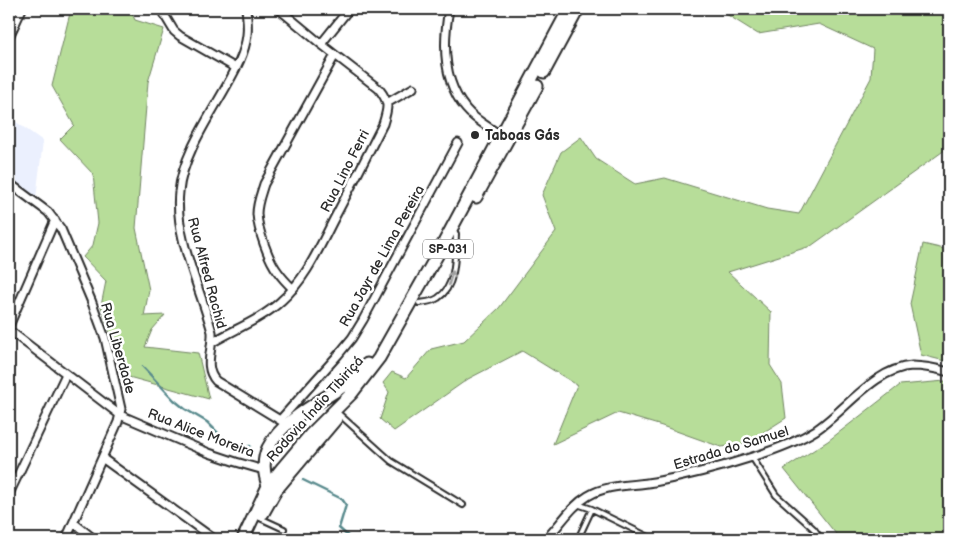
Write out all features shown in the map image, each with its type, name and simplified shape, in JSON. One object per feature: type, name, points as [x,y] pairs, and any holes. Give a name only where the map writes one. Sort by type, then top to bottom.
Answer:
[{"type":"highway","name":"Rodovia Índio Tibiriçá","points":[[243,539],[268,486],[310,435],[352,393],[368,374],[385,348],[440,250],[568,9]]},
{"type":"highway","name":"Rodovia Índio Tibiriçá","points":[[251,539],[260,518],[281,484],[339,414],[372,378],[392,349],[578,9]]},
{"type":"highway","points":[[268,486],[264,470],[265,458],[268,449],[284,423],[346,383],[385,348]]},
{"type":"street","points":[[9,37],[22,9]]},
{"type":"street","name":"Rua Alfred Rachid","points":[[246,9],[247,36],[236,68],[192,149],[182,174],[178,212],[186,250],[209,319],[212,342],[208,366],[210,375],[216,381],[284,423]]},
{"type":"street","points":[[279,9],[379,89],[386,98],[387,103],[413,88]]},
{"type":"street","points":[[321,44],[349,9]]},
{"type":"street","points":[[449,9],[446,51],[447,68],[454,87],[468,110],[500,135]]},
{"type":"street","points":[[165,16],[180,36],[236,68]]},
{"type":"street","points":[[293,289],[271,262],[257,214],[258,200],[264,184],[335,55]]},
{"type":"street","name":"Rua Lino Ferri","points":[[212,342],[280,303],[307,270],[384,124],[388,109],[387,103]]},
{"type":"street","name":"Rua Jayr de Lima Pereira","points":[[284,423],[352,338],[458,143]]},
{"type":"street","name":"Rua Liberdade","points":[[9,184],[48,212],[61,229],[105,338],[120,400],[120,415],[66,539]]},
{"type":"street","points":[[9,328],[55,220]]},
{"type":"street","name":"Rua Alice Moreira","points":[[9,328],[120,415],[209,453],[264,470]]},
{"type":"street","name":"Estrada do Samuel","points":[[546,539],[577,504],[590,495],[608,488],[677,478],[752,457],[798,441],[817,429],[875,382],[891,372],[912,366],[949,372]]},
{"type":"street","points":[[9,494],[66,374]]},
{"type":"street","points":[[102,458],[214,539]]},
{"type":"street","points":[[74,523],[94,539]]},
{"type":"lane","points":[[418,303],[440,297],[446,290],[452,278],[456,234]]},
{"type":"lane","points":[[339,414],[391,461],[463,505]]},
{"type":"lane","points":[[752,457],[776,495],[809,524],[821,539]]},
{"type":"lane","points":[[577,504],[592,509],[653,539]]},
{"type":"lane","points":[[578,539],[592,509]]},
{"type":"lane","points":[[260,518],[284,529]]},
{"type":"shaded area","points":[[9,117],[43,141],[36,198],[9,178]]},
{"type":"green space","points":[[71,9],[130,9],[135,20],[164,29],[148,82],[136,228],[149,290],[144,316],[165,315],[152,330],[145,347],[198,353],[209,399],[125,376],[101,306],[106,281],[83,257],[93,245],[98,223],[93,174],[60,139],[74,125],[52,86]]},
{"type":"green space","points":[[718,9],[949,9],[949,147],[811,246],[728,272],[771,312],[770,365],[782,384],[786,418],[745,444],[721,447],[618,413],[553,444],[577,385],[522,351],[468,379],[394,431],[380,419],[389,392],[383,383],[392,372],[406,378],[431,349],[464,341],[499,308],[556,232],[542,195],[561,152],[581,137],[596,159],[635,184],[665,178],[767,209],[799,214],[871,78],[873,49],[819,24],[758,34]]},
{"type":"green space","points":[[923,244],[949,250],[949,362],[921,355],[910,304]]},
{"type":"green space","points":[[945,381],[949,384],[949,539],[840,539],[784,469],[828,441],[900,385]]},
{"type":"waterway","points":[[143,367],[174,400],[207,422],[238,450],[250,446]]},
{"type":"waterway","points":[[303,480],[342,499],[346,505],[339,528],[351,539]]},
{"type":"place","name":"Taboas Gás","points":[[475,135]]}]
